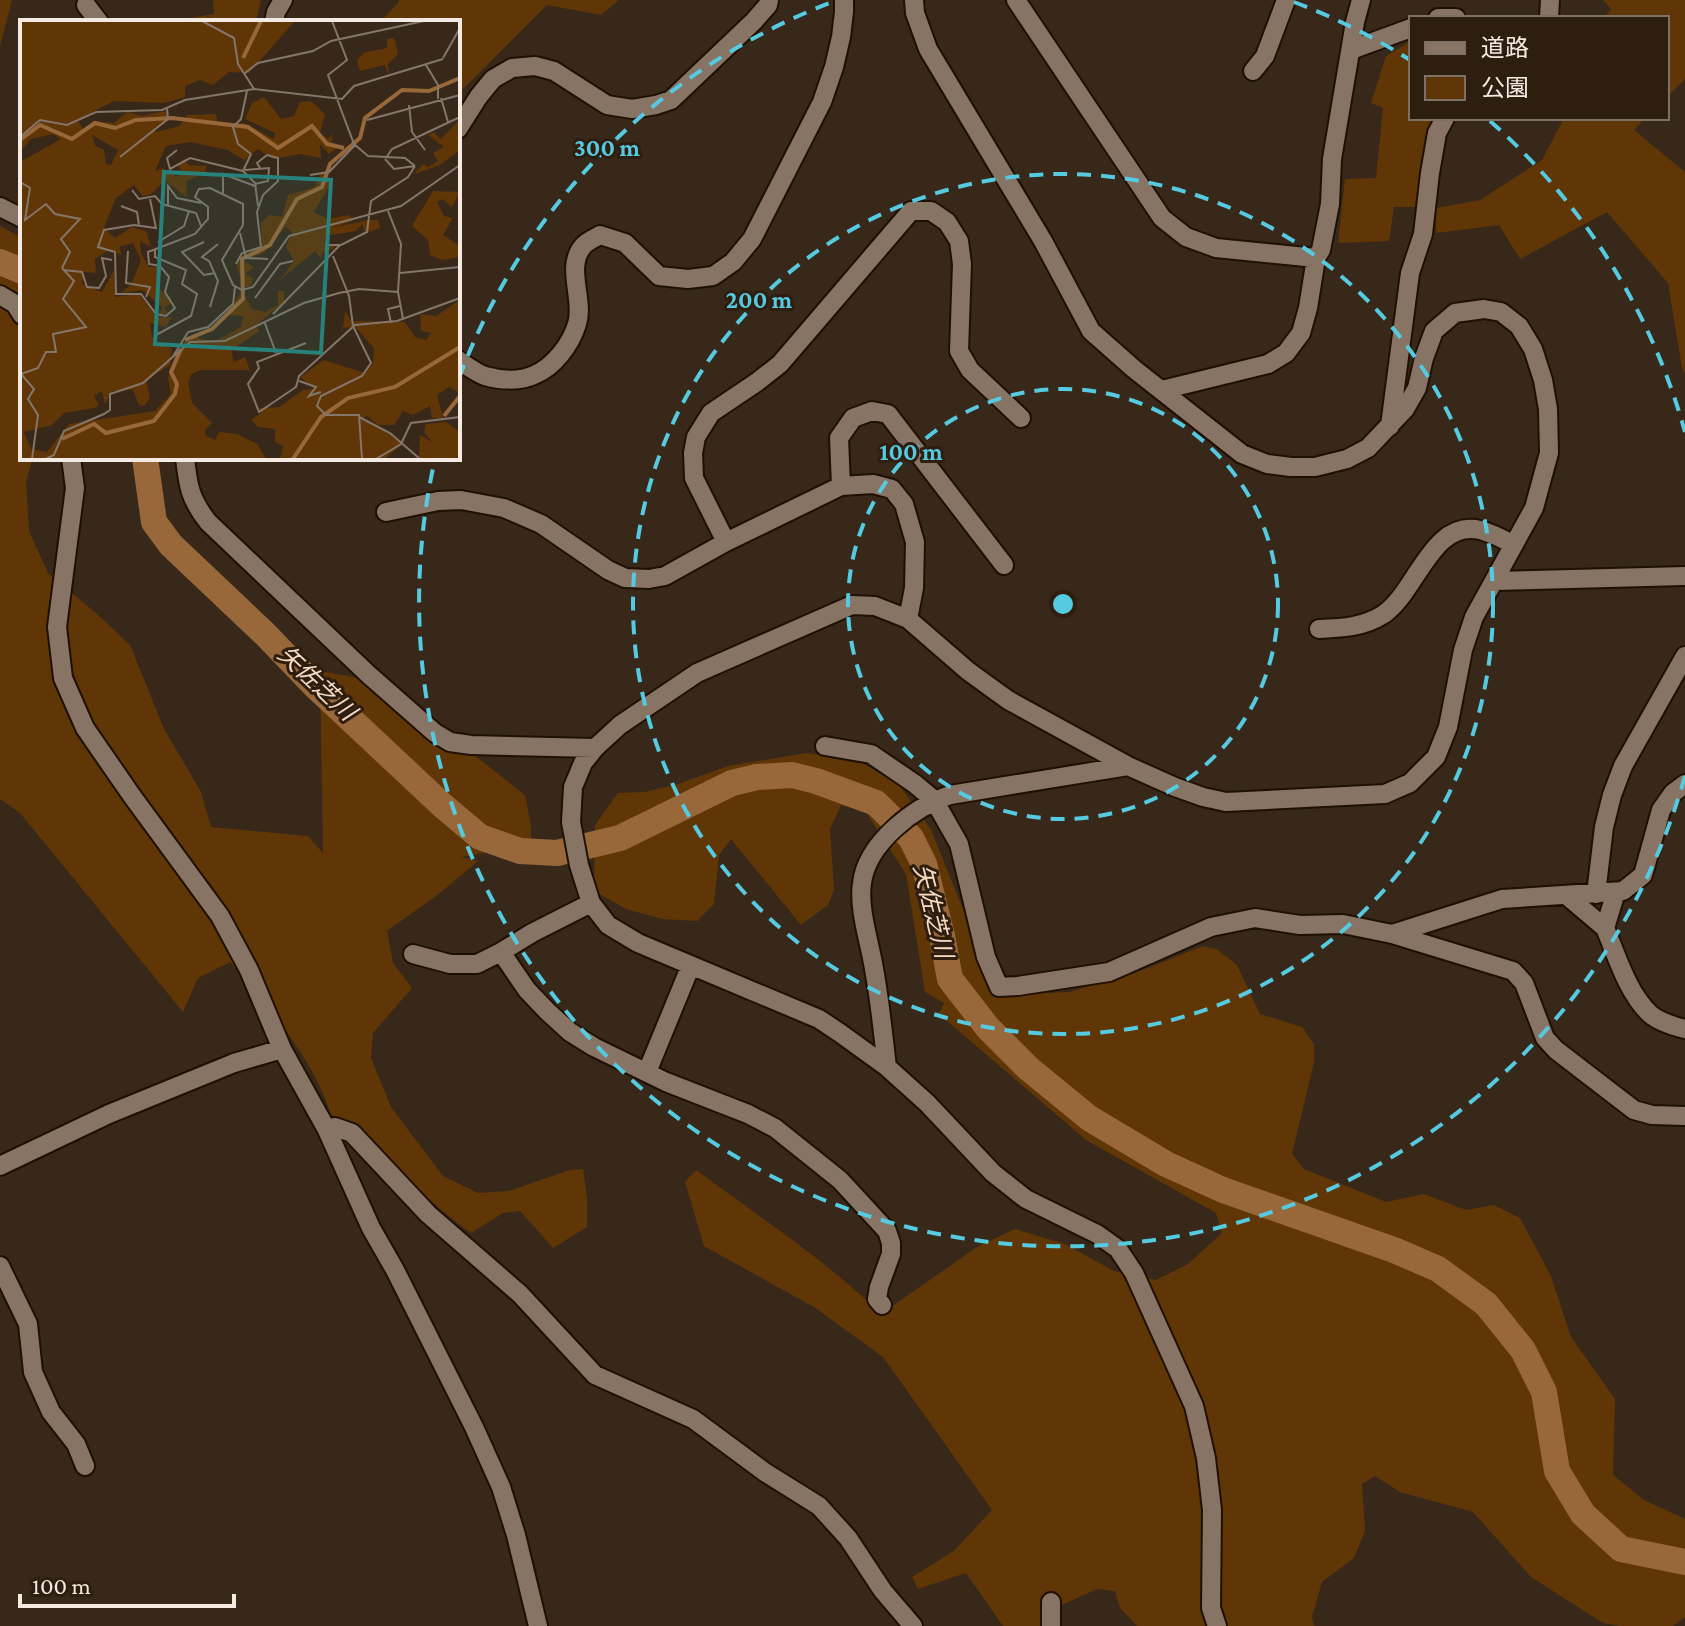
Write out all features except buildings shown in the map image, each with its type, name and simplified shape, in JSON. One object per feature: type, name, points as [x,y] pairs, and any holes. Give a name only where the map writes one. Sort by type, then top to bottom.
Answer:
[{"type":"street","points":[[274,20],[283,0]]},
{"type":"street","points":[[460,126],[493,79],[512,68],[535,66],[554,71],[607,105],[632,109],[671,100],[754,21],[769,0]]},
{"type":"street","points":[[460,361],[483,376],[511,380],[534,375],[554,361],[571,339],[579,320],[576,261],[583,245],[600,235],[625,243],[659,276],[688,279],[713,276],[733,262],[752,239],[822,102],[841,37],[844,0]]},
{"type":"street","points":[[914,0],[915,13],[928,49],[1043,241],[1091,331],[1242,454],[1267,464],[1315,467],[1347,459],[1368,448],[1405,409],[1417,388],[1434,331],[1455,313],[1484,309],[1501,312],[1519,326],[1533,349],[1543,380],[1548,409],[1549,453],[1534,508],[1474,617],[1463,650],[1448,727],[1436,757],[1410,783],[1385,794],[1226,802],[1203,797],[1128,766],[1008,700],[968,671],[908,619],[875,606],[852,605],[697,673],[620,725],[583,763],[573,787],[571,822],[579,865],[591,903],[608,925],[638,943],[819,1019],[887,1067],[927,1103],[993,1173],[1026,1199],[1097,1234],[1118,1249],[1134,1273],[1194,1406],[1206,1458],[1212,1510],[1211,1608],[1217,1626]]},
{"type":"street","points":[[1016,0],[1162,218],[1186,237],[1216,248],[1316,258]]},
{"type":"street","points":[[1253,71],[1265,56],[1286,0]]},
{"type":"street","points":[[1162,390],[1268,364],[1286,353],[1301,333],[1330,204],[1332,159],[1361,0]]},
{"type":"street","points":[[86,5],[97,20]]},
{"type":"street","points":[[1351,50],[1409,29]]},
{"type":"street","points":[[1390,426],[1410,273],[1423,234],[1437,133],[1444,120]]},
{"type":"street","points":[[0,207],[20,217]]},
{"type":"street","points":[[726,542],[694,478],[696,437],[711,413],[780,364],[911,211],[931,211],[947,222],[959,241],[962,264],[959,351],[970,370],[1021,418]]},
{"type":"street","points":[[0,295],[15,304],[20,312]]},
{"type":"street","points":[[841,486],[839,438],[853,418],[872,411],[888,414],[1004,565]]},
{"type":"street","points":[[71,460],[75,488],[57,627],[63,678],[85,728],[220,916],[249,970],[282,1049],[327,1130],[371,1228],[474,1427],[501,1487],[538,1626]]},
{"type":"street","points":[[185,460],[188,484],[196,506],[208,522],[369,675],[435,733],[450,742],[471,745],[595,748]]},
{"type":"street","points":[[386,512],[438,501],[461,500],[504,508],[541,524],[608,570],[625,578],[649,579],[665,576],[726,542],[841,486],[873,484],[892,489],[904,504],[915,542],[914,588],[908,619]]},
{"type":"street","points":[[1319,629],[1354,627],[1385,613],[1409,588],[1448,534],[1478,529],[1514,545]]},
{"type":"street","points":[[1494,581],[1685,576]]},
{"type":"street","points":[[1596,894],[1604,827],[1612,795],[1623,766],[1685,656]]},
{"type":"street","points":[[825,746],[871,754],[934,800],[959,844],[986,957],[999,987],[1109,972],[1211,927],[1255,918],[1300,925],[1343,924],[1392,934],[1513,971],[1524,983],[1545,1038],[1556,1050],[1634,1110],[1652,1115],[1685,1116]]},
{"type":"street","points":[[887,1067],[875,971],[862,902],[862,882],[871,857],[887,836],[915,811],[950,795],[1128,766]]},
{"type":"street","points":[[1392,934],[1502,899],[1623,891],[1643,875],[1661,810],[1673,793],[1685,784]]},
{"type":"street","points":[[1605,928],[1616,892]]},
{"type":"street","points":[[1566,895],[1605,928],[1634,994],[1651,1015],[1670,1026],[1685,1029]]},
{"type":"street","points":[[413,954],[450,964],[477,964],[591,903]]},
{"type":"street","points":[[501,952],[527,990],[570,1032],[666,1082],[748,1114],[775,1128],[840,1180],[887,1231],[891,1254],[879,1287],[877,1299],[882,1305]]},
{"type":"street","points":[[647,1072],[691,965]]},
{"type":"street","points":[[0,1166],[123,1108],[234,1063],[282,1049]]},
{"type":"street","points":[[327,1130],[335,1127],[352,1133],[428,1214],[520,1294],[595,1375],[693,1419],[766,1473],[819,1506],[848,1538],[883,1591],[913,1626]]},
{"type":"street","points":[[0,1266],[28,1324],[33,1372],[51,1412],[76,1444],[85,1466]]},
{"type":"street","points":[[1051,1602],[1051,1626]]},
{"type":"green space","points":[[0,0],[12,0],[0,46]]},
{"type":"green space","points":[[213,0],[261,0],[256,20],[188,20],[214,14]]},
{"type":"green space","points":[[619,0],[601,15],[547,5],[460,92],[460,20],[382,20],[399,2]]},
{"type":"green space","points":[[1603,0],[1685,0],[1685,79],[1669,95],[1669,16],[1606,16],[1611,9]]},
{"type":"green space","points":[[1409,42],[1409,120],[1434,120],[1415,207],[1394,207],[1389,241],[1338,243],[1345,179],[1376,178],[1383,108],[1371,103],[1386,56]]},
{"type":"green space","points":[[1563,120],[1643,120],[1634,130],[1685,172],[1685,373],[1668,283],[1607,212],[1520,259],[1499,225],[1436,233],[1436,208],[1480,200],[1542,160]]},
{"type":"green space","points":[[0,226],[20,237],[20,460],[32,460],[26,481],[29,531],[48,573],[130,645],[164,729],[201,792],[211,827],[308,836],[323,853],[320,671],[381,682],[525,795],[531,845],[461,857],[478,861],[387,931],[393,963],[412,988],[373,1033],[371,1058],[391,1107],[443,1176],[478,1193],[509,1191],[570,1170],[583,1169],[587,1227],[553,1248],[520,1211],[503,1213],[471,1233],[449,1217],[363,1136],[331,1115],[301,1053],[230,962],[198,978],[183,1012],[20,813],[0,799]]},
{"type":"green space","points":[[807,753],[861,762],[900,786],[931,830],[995,996],[1069,992],[1135,973],[1203,946],[1218,950],[1237,965],[1260,1014],[1302,1027],[1314,1044],[1314,1062],[1292,1154],[1304,1169],[1386,1202],[1424,1194],[1466,1210],[1494,1205],[1520,1218],[1551,1276],[1571,1337],[1615,1399],[1613,1475],[1644,1500],[1685,1519],[1685,1617],[1673,1626],[1603,1623],[1531,1577],[1473,1512],[1400,1492],[1375,1476],[1362,1484],[1365,1531],[1354,1558],[1322,1582],[1312,1617],[1314,1626],[1137,1626],[1120,1608],[1115,1591],[1097,1589],[1062,1605],[1050,1626],[1003,1626],[966,1573],[918,1589],[912,1577],[954,1551],[992,1510],[883,1357],[814,1307],[704,1246],[685,1182],[696,1170],[815,1257],[881,1314],[977,1247],[1015,1229],[1065,1244],[1114,1271],[1156,1280],[1188,1264],[1222,1233],[1216,1213],[1086,1140],[939,1014],[944,1003],[925,992],[906,874],[866,812],[841,805],[830,829],[834,890],[828,905],[801,925],[731,839],[719,855],[714,904],[697,921],[662,919],[626,909],[594,891],[595,825],[618,793],[645,792],[728,766]]},
{"type":"waterway","name":"矢佐芝川","points":[[0,262],[20,270]]},
{"type":"waterway","name":"矢佐芝川","points":[[145,460],[154,522],[171,545],[315,686],[480,837],[520,851],[557,853],[620,838],[732,783],[757,777],[792,775],[876,803],[911,838],[924,864],[950,979],[988,1028],[1028,1068],[1089,1118],[1166,1164],[1223,1190],[1394,1250],[1438,1269],[1486,1304],[1523,1350],[1544,1392],[1557,1471],[1583,1514],[1621,1549],[1685,1562]]}]
